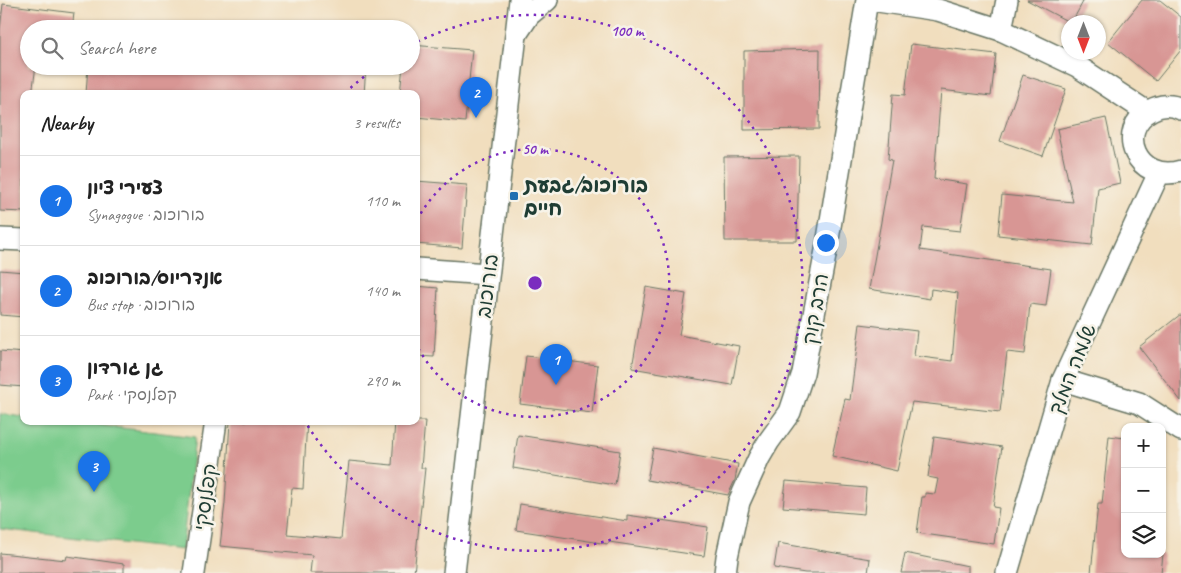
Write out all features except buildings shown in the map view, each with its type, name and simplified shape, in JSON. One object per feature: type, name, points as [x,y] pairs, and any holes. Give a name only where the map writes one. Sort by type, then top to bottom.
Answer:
[{"type":"street","name":"בורוכוב","points":[[454,573],[520,0]]},
{"type":"street","points":[[516,35],[529,15],[547,0]]},
{"type":"street","name":"הרב קוק","points":[[725,573],[739,502],[769,440],[790,412],[803,373],[827,245],[867,0]]},
{"type":"street","points":[[871,0],[938,10],[1001,30],[1077,66],[1147,112]]},
{"type":"street","points":[[1001,30],[1007,0]]},
{"type":"street","points":[[1181,109],[1168,105],[1156,107],[1147,112],[1139,120],[1132,138],[1134,150],[1146,167],[1159,173],[1171,174],[1181,171]]},
{"type":"street","name":"שלמה המלך","points":[[1007,573],[1063,380],[1159,173]]},
{"type":"street","points":[[0,239],[20,240]]},
{"type":"street","points":[[420,269],[488,274]]},
{"type":"street","points":[[1063,380],[1139,403],[1181,430]]},
{"type":"street","name":"קפלנסקי","points":[[194,573],[215,425]]},
{"type":"green space","points":[[0,414],[20,416],[20,425],[98,425],[195,437],[182,550],[0,529]]},
{"type":"place","name":"אנדריוס/בורוכוב","points":[[476,118]]},
{"type":"place","name":"בורוכוב/גבעת חיים","points":[[514,196]]},
{"type":"place","name":"צעירי ציון","points":[[556,385]]},
{"type":"place","name":"גן גורדון","points":[[94,492]]}]
